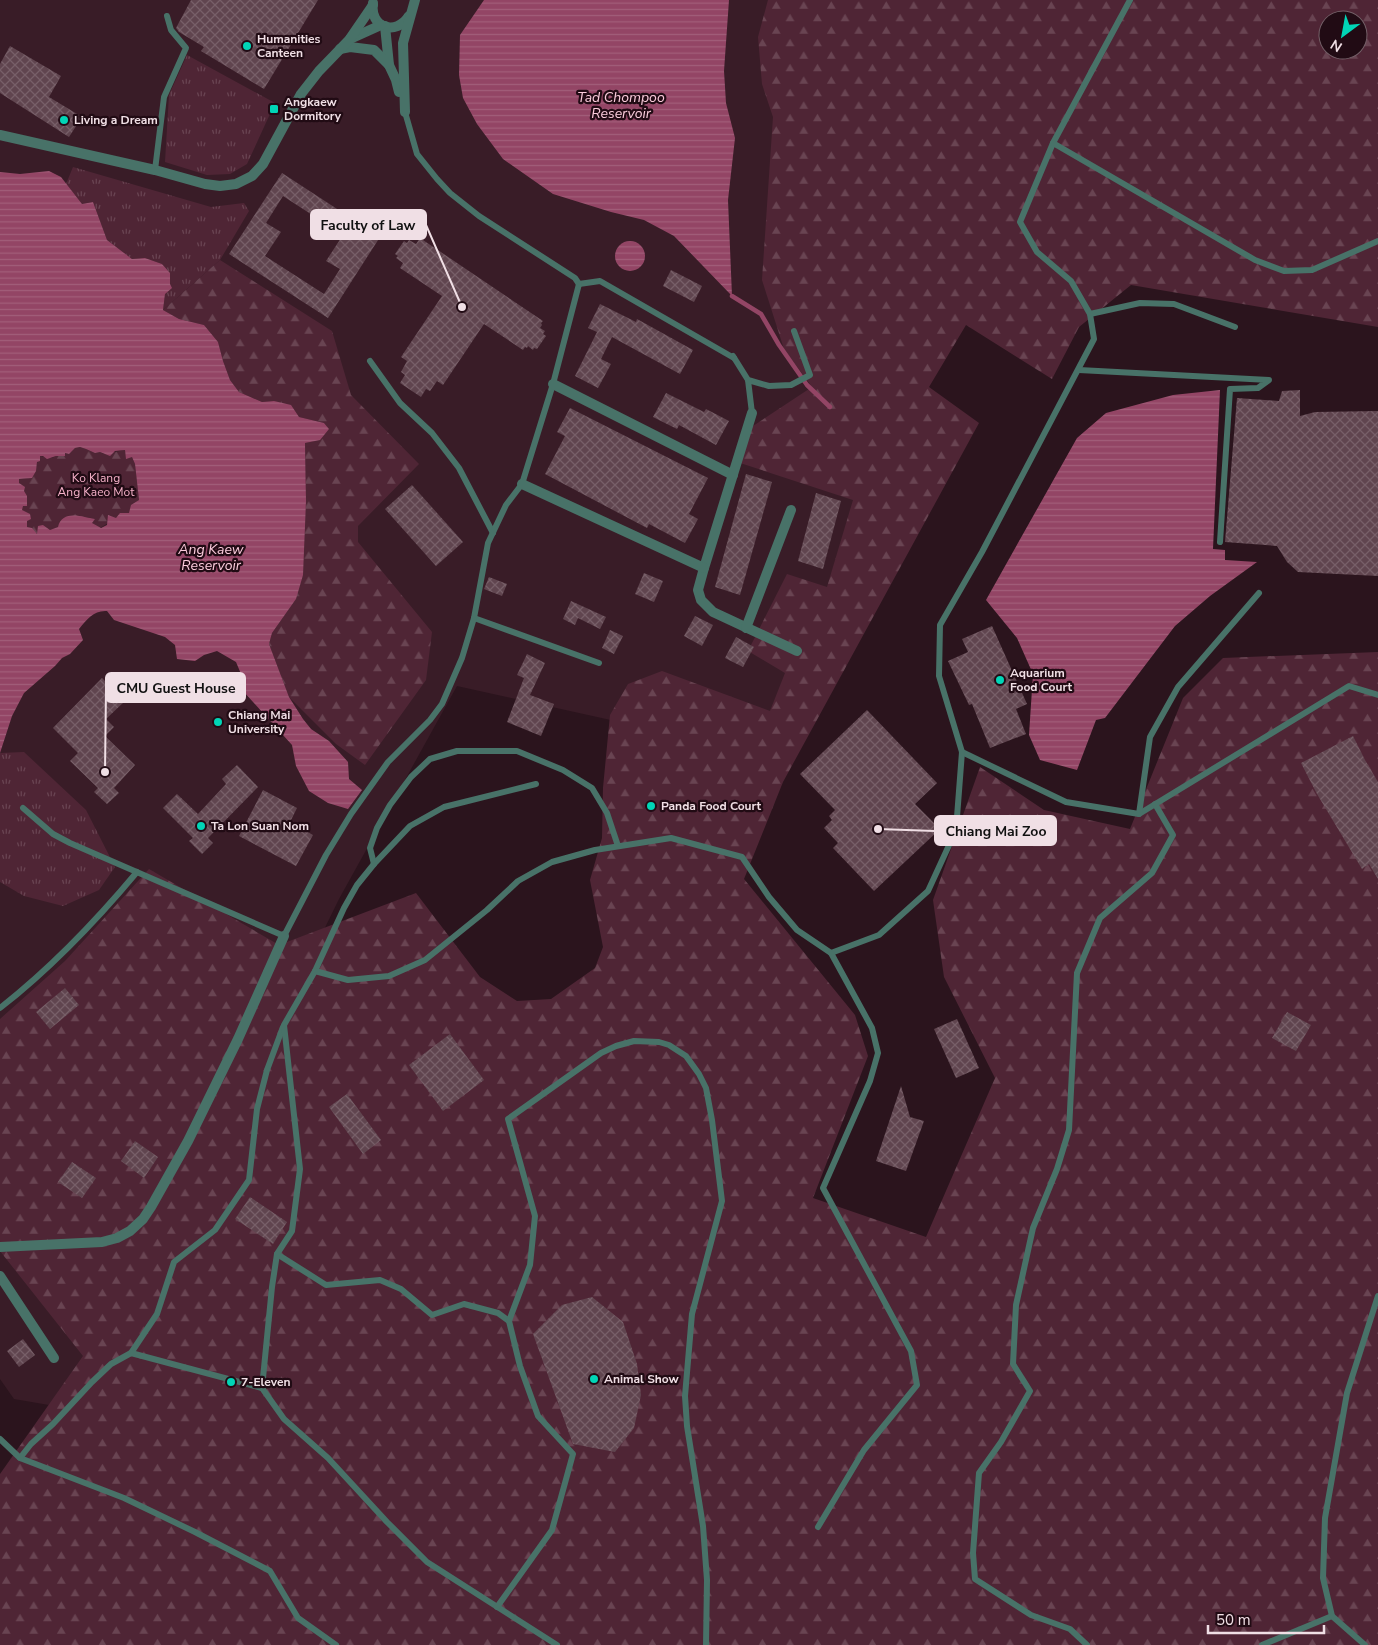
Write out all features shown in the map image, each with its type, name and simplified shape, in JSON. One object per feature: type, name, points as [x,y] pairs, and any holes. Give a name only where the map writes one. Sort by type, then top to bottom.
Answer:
[{"type":"street","points":[[374,2],[372,12],[375,19],[383,26],[395,28],[402,25],[410,13],[408,0]]},
{"type":"street","points":[[405,112],[404,43],[410,13],[415,0]]},
{"type":"street","points":[[0,134],[155,170],[206,184],[220,186],[236,184],[252,176],[264,164],[301,94],[319,71],[349,40],[374,2]]},
{"type":"street","points":[[349,40],[383,26]]},
{"type":"street","points":[[383,26],[389,65],[396,80],[405,112]]},
{"type":"street","points":[[340,49],[350,47],[374,50],[389,65]]},
{"type":"street","points":[[553,384],[733,474]]},
{"type":"street","points":[[752,413],[698,590],[701,600],[712,612],[797,651]]},
{"type":"street","points":[[522,484],[704,568]]},
{"type":"street","points":[[746,628],[791,510]]},
{"type":"street","points":[[0,1247],[102,1242],[118,1238],[130,1231],[143,1219],[188,1140],[238,1039],[284,936]]},
{"type":"street","points":[[0,1276],[54,1358]]},
{"type":"lane","points":[[831,953],[879,935],[928,891],[956,830],[962,752],[939,676],[940,625],[982,552],[1094,339],[1090,314],[1071,281],[1037,252],[1020,222],[1053,143],[1130,0]]},
{"type":"lane","points":[[155,170],[164,97],[186,48],[171,30],[167,16]]},
{"type":"lane","points":[[23,808],[52,834],[70,843],[284,936],[326,855],[370,786],[388,762],[430,720],[442,704],[462,658],[474,618],[488,544],[506,505],[522,484],[553,384],[579,284],[575,278],[479,216],[450,193],[417,154],[405,112]]},
{"type":"lane","points":[[1053,143],[1255,260],[1284,271],[1312,270],[1378,241]]},
{"type":"lane","points":[[579,284],[600,281],[732,354],[748,380],[752,413]]},
{"type":"lane","points":[[1090,314],[1140,303],[1174,304],[1235,327]]},
{"type":"lane","points":[[748,380],[769,386],[791,386],[810,375],[794,331]]},
{"type":"lane","points":[[370,361],[400,403],[432,433],[459,468],[493,533]]},
{"type":"lane","points":[[1079,370],[1269,380],[1258,388],[1230,389],[1220,542]]},
{"type":"lane","points":[[1139,814],[1150,737],[1178,687],[1259,593]]},
{"type":"lane","points":[[474,618],[600,663]]},
{"type":"lane","points":[[962,752],[1066,802],[1139,814],[1349,686],[1378,695]]},
{"type":"lane","points":[[374,864],[370,848],[377,828],[390,805],[411,777],[430,760],[456,750],[517,752],[563,770],[592,788],[607,812],[618,846]]},
{"type":"lane","points":[[20,1458],[31,1444],[53,1424],[98,1376],[111,1364],[131,1354],[157,1314],[174,1262],[214,1230],[249,1180],[257,1109],[267,1070],[284,1025],[315,971],[344,908],[357,885],[410,826],[444,807],[536,784]]},
{"type":"lane","points":[[1087,1645],[1070,1629],[1031,1615],[974,1578],[973,1553],[979,1473],[1001,1442],[1030,1391],[1013,1364],[1016,1305],[1033,1228],[1057,1169],[1069,1130],[1077,973],[1100,918],[1152,873],[1173,834],[1155,804]]},
{"type":"lane","points":[[315,971],[348,980],[389,976],[425,960],[487,910],[518,881],[552,862],[595,850],[671,838],[742,857],[769,897],[797,930],[831,953],[872,1028],[878,1053],[870,1081],[823,1188],[910,1351],[917,1385],[864,1450],[818,1527]]},
{"type":"lane","points":[[0,1008],[24,990],[82,934],[137,872]]},
{"type":"lane","points":[[262,1388],[277,1254],[292,1231],[300,1169],[284,1025]]},
{"type":"lane","points":[[498,1607],[552,1530],[574,1454],[538,1416],[520,1366],[509,1321],[530,1266],[535,1216],[508,1119],[601,1053],[634,1041],[659,1042],[669,1045],[686,1056],[706,1088],[722,1201],[692,1314],[685,1396],[687,1426],[703,1526],[707,1580],[706,1645]]},
{"type":"lane","points":[[277,1254],[326,1285],[380,1280],[401,1289],[432,1316],[464,1304],[498,1313],[509,1321]]},
{"type":"lane","points":[[1365,1645],[1332,1616],[1323,1578],[1325,1518],[1347,1393],[1378,1296]]},
{"type":"lane","points":[[131,1354],[262,1388],[284,1419],[328,1458],[427,1562],[557,1645]]},
{"type":"lane","points":[[0,1439],[20,1458],[124,1498],[270,1571],[298,1618],[336,1645]]},
{"type":"lane","points":[[1262,1645],[1332,1616]]},
{"type":"shaded area","name":"Chiang Mai University","points":[[0,0],[1002,0],[919,417],[786,759],[457,686],[339,899],[144,1297],[49,1405],[14,1399],[0,1379]]},
{"type":"green space","points":[[768,0],[1378,0],[1378,327],[1131,285],[1079,327],[1052,379],[966,325],[929,387],[979,423],[783,782],[744,879],[855,1015],[868,1056],[813,1198],[926,1237],[995,1078],[944,977],[933,900],[980,767],[1044,810],[1130,829],[1183,698],[1223,658],[1378,652],[1378,1645],[0,1645],[0,1474],[83,1356],[0,1251],[0,1019],[65,961],[149,869],[279,945],[416,893],[480,977],[517,1001],[551,999],[595,968],[603,947],[590,880],[602,838],[603,788],[610,715],[628,684],[662,671],[770,711],[785,673],[748,651],[787,574],[827,587],[853,500],[734,461],[741,434],[812,387],[784,349],[762,280],[773,117],[762,84],[758,37]]},
{"type":"green space","points":[[187,55],[275,103],[247,164],[230,174],[207,175],[165,162],[169,95]]},
{"type":"green space","points":[[73,167],[211,207],[244,203],[249,211],[220,260],[163,310],[165,294],[170,284],[170,273],[162,264],[145,258],[132,259],[107,240],[93,202],[82,204],[66,184]]},
{"type":"green space","points":[[220,260],[332,331],[351,395],[419,464],[358,526],[358,542],[432,632],[426,680],[365,765],[336,744],[289,697],[269,644],[272,633],[296,599],[306,501],[305,443],[314,441],[329,429],[324,423],[299,417],[274,401],[262,402],[239,392],[230,380],[218,342],[204,325],[179,319],[163,310]]},
{"type":"green space","name":"Ko Klang Ang Kaeo Mot","points":[[80,447],[95,453],[100,452],[104,454],[125,450],[126,455],[132,457],[135,464],[139,500],[129,513],[116,518],[100,528],[91,523],[95,519],[87,517],[50,530],[43,525],[37,534],[27,527],[27,520],[22,510],[24,491],[19,483],[19,479],[26,479],[35,473],[40,456],[52,458],[64,456],[65,453],[69,454],[75,448]]},
{"type":"green space","points":[[24,752],[86,810],[115,867],[99,890],[63,906],[24,896],[0,882],[0,753]]},
{"type":"water","name":"Tad Chompoo Reservoir","points":[[484,0],[729,0],[724,71],[726,103],[735,138],[728,200],[732,296],[674,236],[644,220],[553,194],[503,159],[477,124],[463,98],[459,75],[460,35]]},
{"type":"water","name":"Ang Kaew Reservoir","points":[[49,171],[61,177],[82,204],[93,202],[107,240],[132,259],[145,258],[162,264],[170,273],[172,288],[165,294],[163,310],[179,319],[204,325],[218,342],[230,380],[239,392],[262,402],[274,401],[291,405],[299,417],[324,423],[329,429],[320,440],[305,443],[306,501],[303,575],[296,599],[272,633],[269,644],[289,697],[303,719],[311,729],[329,741],[348,762],[349,779],[362,790],[348,809],[328,803],[309,791],[296,766],[292,745],[243,691],[241,674],[236,662],[217,651],[204,655],[195,661],[177,659],[175,645],[165,637],[114,620],[107,611],[98,612],[88,619],[79,629],[83,640],[70,654],[62,658],[24,693],[12,716],[0,753],[0,172],[20,174]],"holes":[[[80,447],[110,456],[115,451],[125,450],[126,459],[132,457],[135,464],[139,500],[131,505],[129,513],[120,513],[116,518],[108,515],[107,525],[101,528],[92,523],[95,519],[68,516],[60,521],[58,527],[50,530],[43,525],[38,526],[37,534],[32,528],[27,527],[27,521],[31,519],[30,514],[22,510],[23,506],[27,506],[27,496],[24,491],[25,487],[19,483],[19,479],[32,478],[36,471],[37,462],[40,461],[40,456],[47,459],[65,456],[65,453],[69,454],[75,448]]]},
{"type":"water","points":[[630,241],[640,246],[645,256],[640,266],[630,271],[620,266],[615,256],[620,246]]},
{"type":"water","points":[[1220,390],[1213,549],[1225,550],[1225,560],[1257,562],[1210,596],[1175,626],[1105,718],[1096,720],[1077,770],[1040,760],[1029,735],[1033,674],[1017,638],[986,600],[1077,438],[1106,413],[1173,395]]},
{"type":"building","name":"Humanities Canteen","points":[[191,0],[318,0],[264,89],[201,51],[204,47],[179,32],[176,28]]},
{"type":"building","points":[[10,46],[61,76],[49,97],[82,117],[69,137],[0,93],[0,64]]},
{"type":"building","points":[[282,173],[380,237],[328,318],[229,254]],"holes":[[[283,196],[343,235],[326,261],[340,269],[324,294],[265,256],[281,232],[266,223]]]},
{"type":"building","points":[[420,238],[543,321],[540,328],[545,331],[543,334],[546,336],[537,349],[534,348],[533,350],[528,346],[523,350],[484,324],[443,385],[437,381],[430,391],[426,389],[421,397],[400,383],[405,375],[401,372],[407,361],[401,357],[442,296],[400,268],[403,263],[396,258],[398,256],[395,254],[404,241],[407,243],[409,240],[416,244]]},
{"type":"building","points":[[671,270],[702,286],[694,302],[663,286]]},
{"type":"building","points":[[600,304],[636,322],[637,319],[693,350],[680,374],[612,337],[601,359],[611,364],[598,388],[575,376],[597,332],[588,328]]},
{"type":"building","points":[[1300,390],[1300,416],[1315,412],[1378,411],[1378,576],[1298,572],[1287,562],[1277,546],[1225,542],[1237,398],[1279,401],[1282,391]]},
{"type":"building","points":[[666,393],[704,412],[706,409],[729,421],[716,445],[679,425],[677,429],[653,417]]},
{"type":"building","points":[[570,408],[708,478],[689,514],[698,519],[685,543],[649,524],[647,528],[545,474],[565,436],[557,432]]},
{"type":"building","points":[[746,474],[772,482],[740,595],[715,587]]},
{"type":"building","points":[[412,485],[463,542],[436,566],[385,509]]},
{"type":"building","points":[[816,493],[841,501],[823,569],[798,561]]},
{"type":"building","points":[[644,573],[663,581],[654,602],[635,594]]},
{"type":"building","points":[[489,577],[507,584],[502,596],[484,589]]},
{"type":"building","points":[[571,601],[606,617],[600,629],[578,618],[575,625],[563,619]]},
{"type":"building","points":[[695,616],[713,625],[702,646],[684,636]]},
{"type":"building","points":[[992,626],[1027,704],[1016,709],[1026,734],[990,748],[972,704],[969,705],[948,661],[968,652],[962,639]]},
{"type":"building","points":[[610,630],[623,636],[614,654],[602,648]]},
{"type":"building","points":[[736,637],[754,647],[743,667],[725,658]]},
{"type":"building","points":[[527,654],[545,663],[530,695],[554,704],[541,736],[507,722],[524,678],[517,675]]},
{"type":"building","points":[[102,678],[125,701],[106,719],[114,727],[105,736],[135,765],[114,788],[119,793],[107,804],[94,792],[98,788],[70,761],[78,753],[53,728]]},
{"type":"building","points":[[867,710],[937,783],[915,804],[940,829],[874,891],[833,848],[838,843],[824,828],[832,820],[829,816],[835,810],[800,774]]},
{"type":"building","points":[[1353,736],[1378,782],[1378,879],[1369,864],[1362,869],[1317,794],[1301,763]]},
{"type":"building","points":[[237,765],[258,787],[208,838],[213,843],[202,854],[189,841],[193,838],[163,808],[177,794],[198,814],[226,784],[222,779]]},
{"type":"building","points":[[263,790],[297,808],[290,822],[313,835],[296,866],[239,836]]},
{"type":"building","points":[[65,988],[79,1005],[50,1029],[36,1012]]},
{"type":"building","points":[[1287,1012],[1311,1025],[1296,1051],[1272,1038]]},
{"type":"building","points":[[957,1019],[979,1068],[956,1078],[934,1029]]},
{"type":"building","points":[[450,1034],[484,1080],[443,1111],[409,1065]]},
{"type":"building","points":[[901,1086],[910,1117],[924,1121],[906,1171],[876,1161]]},
{"type":"building","points":[[347,1094],[381,1140],[363,1154],[329,1107]]},
{"type":"building","points":[[135,1141],[158,1157],[144,1178],[121,1161]]},
{"type":"building","points":[[72,1162],[96,1178],[82,1198],[58,1182]]},
{"type":"building","points":[[250,1197],[287,1222],[273,1244],[235,1219]]},
{"type":"building","name":"Animal Show","points":[[592,1297],[623,1322],[637,1364],[641,1395],[634,1428],[615,1452],[573,1444],[533,1334],[562,1305]]},
{"type":"building","points":[[23,1339],[35,1355],[19,1367],[7,1351]]},
{"type":"waterway","points":[[732,296],[761,314],[779,345],[807,385],[830,407]]},
{"type":"place","name":"Humanities Canteen","points":[[247,46]]},
{"type":"place","name":"Angkaew Dormitory","points":[[274,109]]},
{"type":"place","name":"Living a Dream","points":[[64,120]]},
{"type":"place","name":"Faculty of Law","points":[[462,307]]},
{"type":"place","name":"Aquarium Food Court","points":[[1000,680]]},
{"type":"place","name":"Chiang Mai University","points":[[218,722]]},
{"type":"place","name":"CMU Guest House","points":[[105,772]]},
{"type":"place","name":"Panda Food Court","points":[[651,806]]},
{"type":"place","name":"Ta Lon Suan Nom","points":[[201,826]]},
{"type":"place","name":"Chiang Mai Zoo","points":[[878,829]]},
{"type":"place","name":"Animal Show","points":[[594,1379]]},
{"type":"place","name":"7-Eleven","points":[[231,1382]]}]
